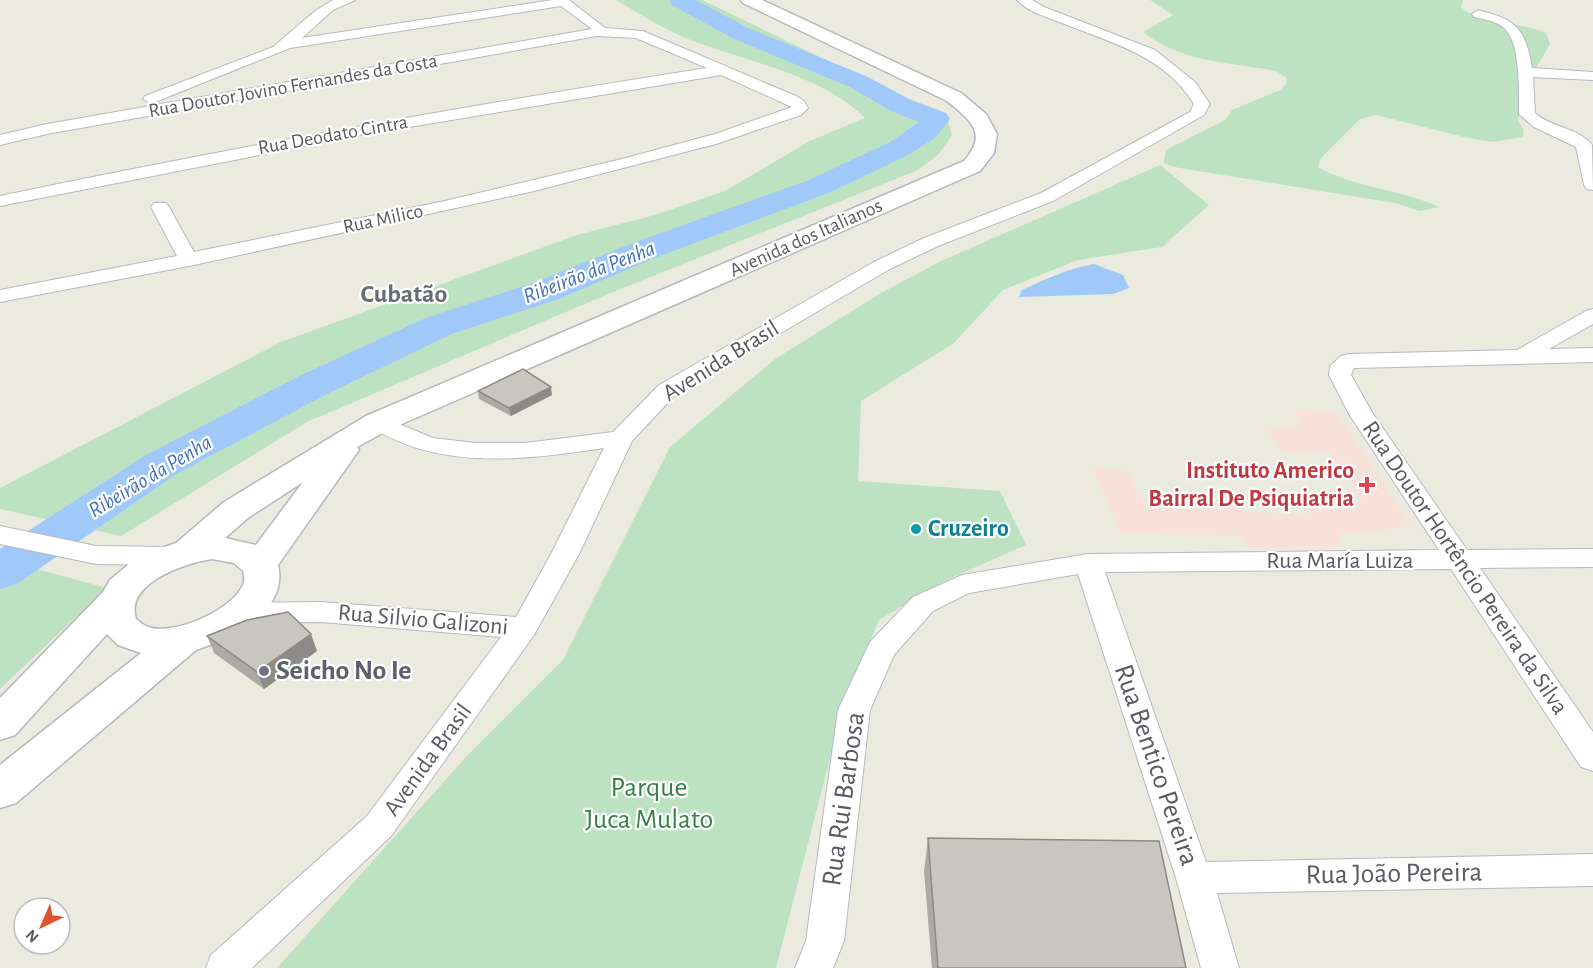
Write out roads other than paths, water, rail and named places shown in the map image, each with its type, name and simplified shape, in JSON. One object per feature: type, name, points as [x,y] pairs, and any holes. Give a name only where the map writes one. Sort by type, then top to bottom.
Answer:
[{"type":"main road","name":"Avenida dos Italianos","points":[[124,590],[180,553],[236,510],[365,430],[972,166],[983,153],[987,134],[979,118],[954,97],[749,0]]},
{"type":"main road","points":[[124,590],[115,616],[121,629],[136,638],[157,642],[182,641],[225,625],[255,588],[365,430]]},
{"type":"main road","points":[[180,553],[212,547],[233,549],[249,555],[255,588]]},
{"type":"main road","points":[[0,724],[124,590]]},
{"type":"main road","points":[[0,790],[182,641]]},
{"type":"street","points":[[290,44],[295,35],[326,8],[349,0]]},
{"type":"street","name":"Avenida Brasil","points":[[225,968],[379,826],[524,628],[565,554],[621,438],[666,390],[881,266],[931,242],[1047,196],[1196,115],[1202,104],[1190,85],[1150,53],[1040,10],[1023,0]]},
{"type":"street","points":[[96,120],[290,44],[562,1],[599,27],[591,33]]},
{"type":"street","points":[[1478,14],[1500,21],[1514,29],[1527,72],[1527,114],[1537,122],[1571,135],[1584,145],[1593,184]]},
{"type":"street","name":"Rua Doutor Jovino Fernandes da Costa","points":[[0,140],[96,120],[591,33],[638,34],[724,70]]},
{"type":"street","name":"Rua Deodato Cintra","points":[[0,201],[269,146],[518,101],[724,70]]},
{"type":"street","name":"Rua Milico","points":[[0,296],[189,260],[476,200],[711,141],[796,112],[800,108],[799,104],[724,70]]},
{"type":"street","points":[[1527,72],[1593,76]]},
{"type":"street","points":[[160,207],[189,260]]},
{"type":"street","points":[[1520,357],[1593,315]]},
{"type":"street","points":[[1520,357],[1593,355]]},
{"type":"street","name":"Rua Doutor Hortêncio Pereira da Silva","points":[[1520,357],[1349,361],[1341,366],[1340,375],[1361,414],[1593,758]]},
{"type":"street","points":[[365,430],[428,444],[469,450],[561,448],[621,438]]},
{"type":"street","points":[[1,535],[85,553],[180,553]]},
{"type":"street","points":[[85,553],[124,590]]},
{"type":"street","name":"Rua María Luiza","points":[[1088,563],[1593,558]]},
{"type":"street","name":"Rua Bentico Pereira","points":[[1088,563],[1194,878],[1220,968]]},
{"type":"street","name":"Rua Rui Barbosa","points":[[813,968],[825,941],[854,710],[881,650],[923,604],[962,585],[1088,563]]},
{"type":"street","name":"Rua Silvio Galizoni","points":[[255,588],[321,612],[524,628]]},
{"type":"street","name":"Rua João Pereira","points":[[1194,878],[1593,870]]},
{"type":"water","points":[[1094,264],[1123,275],[1129,288],[1113,294],[1019,297],[1022,290],[1040,282],[1067,271]]},
{"type":"waterway","name":"Ribeirão da Penha","points":[[0,572],[162,464],[313,385],[441,325],[543,292],[645,250],[820,186],[900,148],[925,132],[936,119],[900,105],[859,82],[740,33],[680,0]]},
{"type":"place","name":"Instituto Americo Bairral De Psiquiatria","points":[[1367,485]]},
{"type":"place","name":"Cruzeiro","points":[[916,529]]},
{"type":"place","name":"Seicho No Ie","points":[[264,671]]},
{"type":"district","name":"Cubatão","points":[[404,294]]},
{"type":"park label","name":"Parque Juca Mulato","points":[[649,804]]}]
